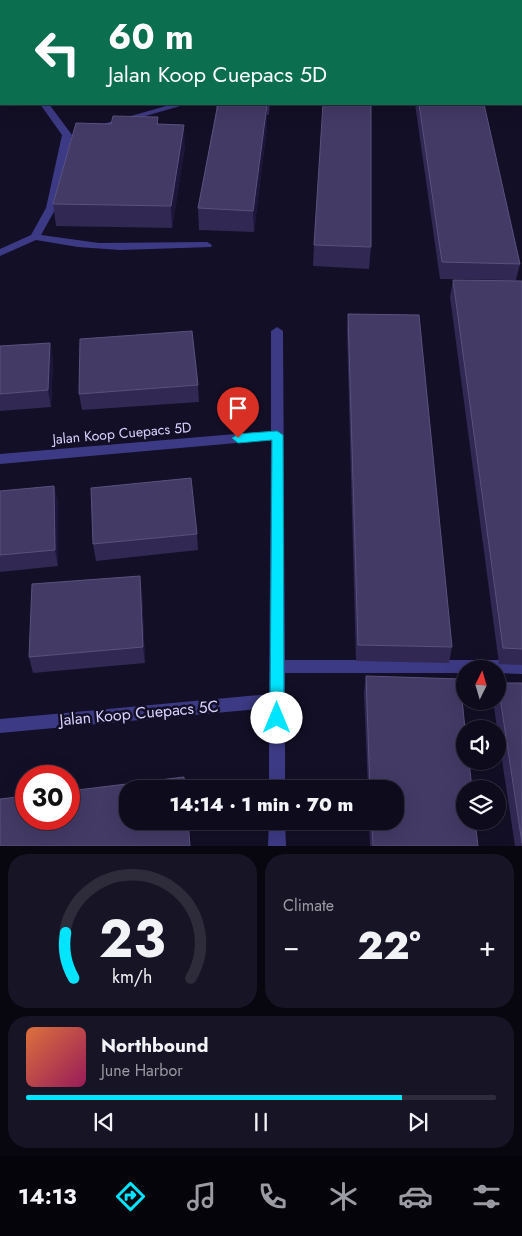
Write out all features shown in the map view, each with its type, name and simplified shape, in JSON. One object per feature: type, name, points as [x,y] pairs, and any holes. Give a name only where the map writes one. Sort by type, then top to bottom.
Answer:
[{"type":"street","points":[[46,105],[76,132]]},
{"type":"street","points":[[76,132],[178,105]]},
{"type":"street","points":[[0,254],[35,237],[51,208],[76,132]]},
{"type":"street","points":[[35,237],[62,243],[123,248],[207,245]]},
{"type":"street","points":[[277,331],[277,780]]},
{"type":"street","name":"Jalan Koop Cuepacs 5D","points":[[0,459],[277,435]]},
{"type":"street","points":[[277,666],[522,667]]},
{"type":"street","name":"Jalan Koop Cuepacs 5C","points":[[0,726],[277,700]]},
{"type":"street","points":[[277,830],[277,846]]},
{"type":"building","points":[[218,105],[267,105],[253,211],[198,208]]},
{"type":"building","points":[[323,105],[371,105],[371,247],[314,245]]},
{"type":"building","points":[[419,105],[484,105],[520,264],[442,262]]},
{"type":"building","points":[[113,116],[158,117],[157,124],[184,125],[171,206],[53,204],[76,123],[111,124]]},
{"type":"building","points":[[453,280],[522,281],[522,649],[503,648]]},
{"type":"building","points":[[348,314],[419,315],[452,647],[358,645]]},
{"type":"building","points":[[192,331],[198,385],[79,394],[80,339]]},
{"type":"building","points":[[50,343],[48,390],[0,394],[0,346]]},
{"type":"building","points":[[191,478],[197,534],[93,544],[91,488]]},
{"type":"building","points":[[54,486],[55,550],[0,555],[0,491]]},
{"type":"building","points":[[140,576],[143,647],[29,657],[32,584]]},
{"type":"building","points":[[366,676],[456,679],[456,710],[463,710],[464,720],[456,720],[456,770],[470,770],[471,780],[456,780],[456,830],[476,830],[478,846],[373,846],[372,830],[404,830],[404,780],[370,780]]},
{"type":"building","points":[[506,683],[522,683],[522,843],[506,737],[506,720],[503,720],[502,710],[506,710]]},
{"type":"building","points":[[184,777],[184,780],[159,780]]},
{"type":"building","points":[[119,785],[119,830],[189,830],[190,846],[0,846],[0,799],[15,797],[15,830],[80,830],[80,790]]},
{"type":"route","points":[[238,438],[277,435],[277,718]]}]
